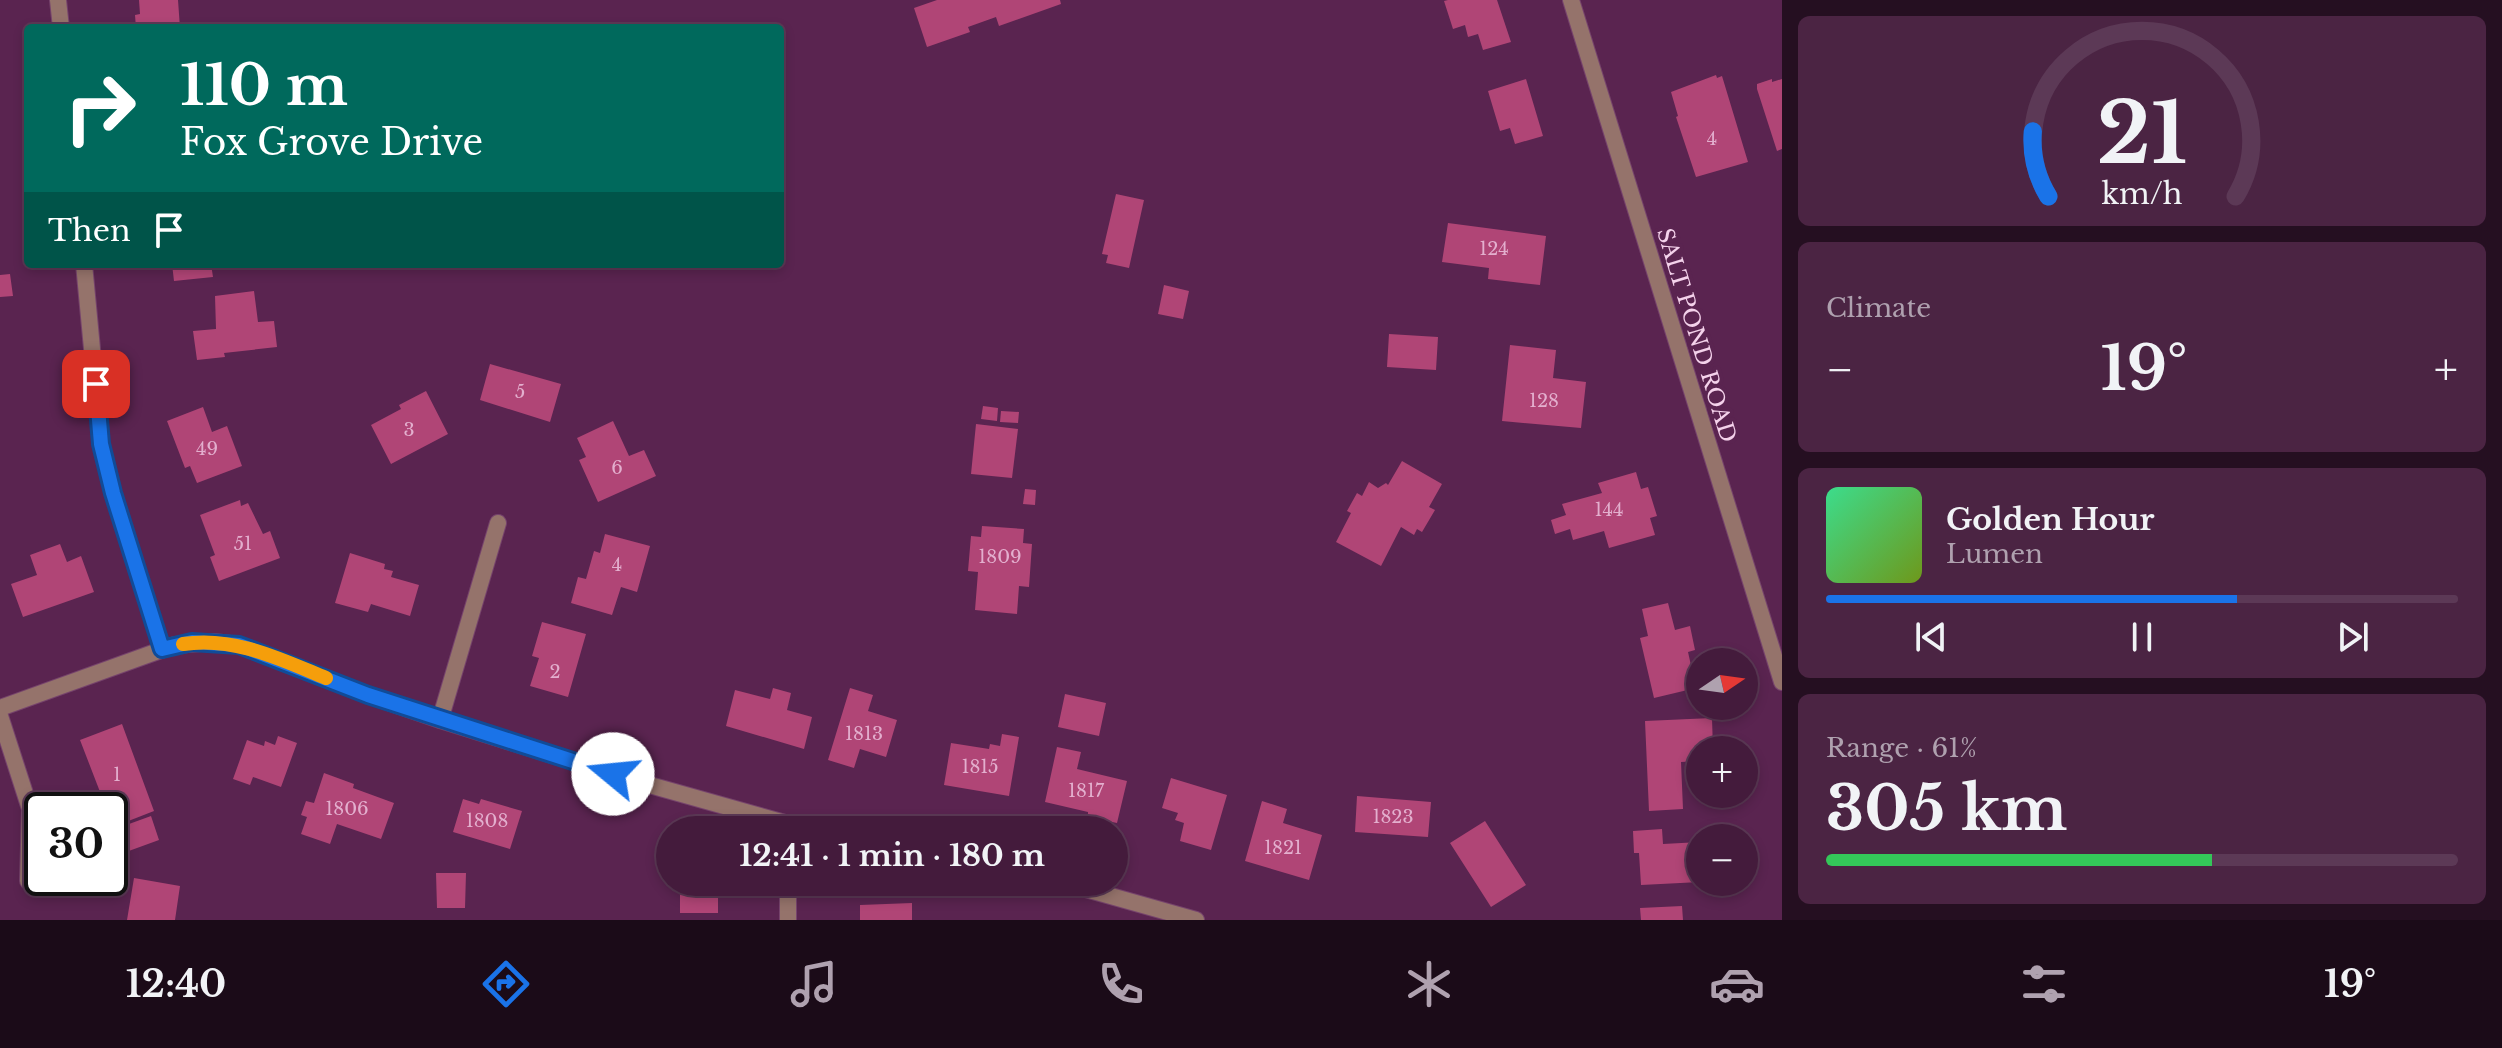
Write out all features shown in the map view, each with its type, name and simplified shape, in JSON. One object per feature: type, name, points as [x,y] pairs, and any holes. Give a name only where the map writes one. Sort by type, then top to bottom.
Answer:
[{"type":"street","points":[[58,0],[61,24]]},
{"type":"street","name":"SALT POND ROAD","points":[[1571,0],[1782,682]]},
{"type":"street","points":[[84,268],[101,444],[113,493],[162,649]]},
{"type":"street","points":[[440,720],[498,523]]},
{"type":"street","points":[[0,708],[162,649],[192,642],[239,645],[440,720],[752,816]]},
{"type":"street","points":[[0,716],[25,792]]},
{"type":"street","points":[[788,896],[788,920]]},
{"type":"street","points":[[1111,896],[1196,920]]},
{"type":"building","points":[[139,0],[178,0],[180,24],[136,24],[135,15],[140,14]]},
{"type":"building","points":[[937,0],[1060,0],[1061,4],[999,26],[996,17],[968,27],[970,32],[927,47],[914,8]]},
{"type":"building","points":[[1497,0],[1511,42],[1483,50],[1478,34],[1468,37],[1465,25],[1453,29],[1444,1]]},
{"type":"building","points":[[1716,75],[1717,78],[1722,76],[1748,162],[1696,177],[1671,92]]},
{"type":"building","points":[[1526,79],[1543,136],[1515,144],[1510,128],[1500,131],[1488,91]]},
{"type":"building","points":[[1772,79],[1772,82],[1782,79],[1782,149],[1777,151],[1757,89],[1757,84]]},
{"type":"building","points":[[1116,194],[1144,200],[1129,268],[1106,263],[1108,255],[1102,254]]},
{"type":"building","points":[[1448,223],[1546,236],[1540,285],[1488,279],[1489,268],[1442,262]]},
{"type":"building","points":[[172,268],[212,268],[213,277],[174,281]]},
{"type":"building","points":[[10,274],[13,296],[0,297],[0,275]]},
{"type":"building","points":[[1164,285],[1189,291],[1183,319],[1158,314]]},
{"type":"building","points":[[254,291],[258,322],[274,321],[277,347],[224,353],[225,357],[197,360],[193,331],[216,329],[215,296]]},
{"type":"building","points":[[1389,334],[1438,337],[1436,370],[1387,367]]},
{"type":"building","points":[[1510,345],[1556,350],[1553,378],[1586,382],[1581,428],[1502,421]]},
{"type":"building","points":[[490,364],[561,384],[550,422],[480,400]]},
{"type":"building","points":[[426,391],[448,434],[391,464],[371,425]]},
{"type":"building","points":[[983,406],[998,408],[997,421],[981,419]]},
{"type":"building","points":[[203,407],[212,432],[227,426],[242,466],[197,483],[190,466],[185,468],[167,421]]},
{"type":"building","points":[[1001,411],[1019,412],[1018,423],[1000,422]]},
{"type":"building","points":[[613,421],[629,456],[644,450],[656,476],[598,502],[579,460],[586,457],[577,438]]},
{"type":"building","points":[[976,424],[1018,429],[1012,478],[971,474]]},
{"type":"building","points":[[1402,461],[1442,484],[1429,507],[1435,510],[1422,532],[1417,529],[1414,535],[1401,527],[1381,566],[1336,542],[1357,493],[1362,496],[1369,482],[1378,488],[1386,483],[1388,485]]},
{"type":"building","points":[[1636,472],[1641,489],[1648,487],[1657,516],[1650,518],[1655,535],[1609,548],[1604,531],[1573,540],[1570,529],[1555,534],[1551,520],[1566,515],[1562,504],[1602,493],[1598,483]]},
{"type":"building","points":[[1025,489],[1036,490],[1035,505],[1023,504]]},
{"type":"building","points":[[240,500],[241,506],[248,503],[263,534],[270,531],[280,558],[219,581],[210,557],[215,555],[200,515]]},
{"type":"building","points":[[982,526],[1024,529],[1023,543],[1032,544],[1029,587],[1019,586],[1017,614],[975,610],[978,572],[968,571],[971,536],[981,537]]},
{"type":"building","points":[[605,534],[650,546],[637,592],[621,587],[612,615],[571,603],[578,577],[586,579],[594,551],[600,553]]},
{"type":"building","points":[[60,544],[67,562],[81,556],[94,592],[23,617],[11,584],[37,575],[30,555]]},
{"type":"building","points":[[350,553],[385,564],[384,569],[393,571],[391,577],[419,585],[410,616],[371,604],[368,612],[335,603]]},
{"type":"building","points":[[1668,603],[1675,630],[1690,626],[1695,648],[1686,648],[1686,690],[1654,698],[1640,638],[1648,636],[1642,609]]},
{"type":"building","points":[[542,622],[586,634],[568,697],[530,686],[539,658],[532,656]]},
{"type":"building","points":[[773,688],[791,693],[787,710],[812,717],[804,749],[726,726],[735,690],[770,699]]},
{"type":"building","points":[[850,688],[873,695],[868,711],[897,720],[886,757],[860,749],[854,768],[828,760]]},
{"type":"building","points":[[1065,694],[1106,703],[1099,736],[1058,727]]},
{"type":"building","points":[[1712,720],[1713,736],[1686,736],[1686,762],[1681,762],[1683,809],[1649,811],[1645,721]]},
{"type":"building","points":[[122,724],[154,811],[128,821],[128,792],[100,792],[80,740]]},
{"type":"building","points":[[1002,734],[1019,737],[1009,796],[944,785],[951,743],[989,749],[990,744],[1000,746]]},
{"type":"building","points":[[278,736],[297,743],[281,787],[253,777],[250,785],[233,779],[247,740],[264,746],[265,741],[275,745]]},
{"type":"building","points":[[1057,747],[1081,752],[1077,769],[1127,781],[1119,816],[1088,816],[1088,812],[1045,802]]},
{"type":"building","points":[[324,773],[394,803],[381,839],[337,824],[330,844],[301,834],[307,817],[301,815],[306,801],[314,803]]},
{"type":"building","points":[[1171,778],[1227,795],[1211,850],[1180,841],[1184,823],[1175,820],[1178,813],[1162,808]]},
{"type":"building","points":[[1357,796],[1431,802],[1428,837],[1355,832]]},
{"type":"building","points":[[463,799],[479,804],[481,799],[522,811],[510,849],[453,832]]},
{"type":"building","points":[[1262,801],[1287,809],[1283,823],[1322,835],[1309,880],[1245,861]]},
{"type":"building","points":[[151,816],[159,840],[128,851],[128,824]]},
{"type":"building","points":[[1485,821],[1526,885],[1491,907],[1450,843]]},
{"type":"building","points":[[1662,829],[1663,844],[1686,843],[1686,883],[1641,885],[1639,853],[1634,853],[1633,831]]},
{"type":"building","points":[[436,873],[466,873],[465,908],[437,908]]},
{"type":"building","points":[[134,878],[180,886],[175,920],[127,920]]},
{"type":"building","points":[[680,896],[718,896],[718,913],[680,913]]},
{"type":"building","points":[[912,903],[912,920],[860,920],[860,905]]},
{"type":"building","points":[[1682,906],[1683,920],[1641,920],[1640,908]]},
{"type":"slow traffic","points":[[183,644],[214,642],[239,645],[326,678]]},
{"type":"route","points":[[96,384],[101,444],[113,493],[162,649],[192,642],[239,645],[368,695],[613,774]]}]
